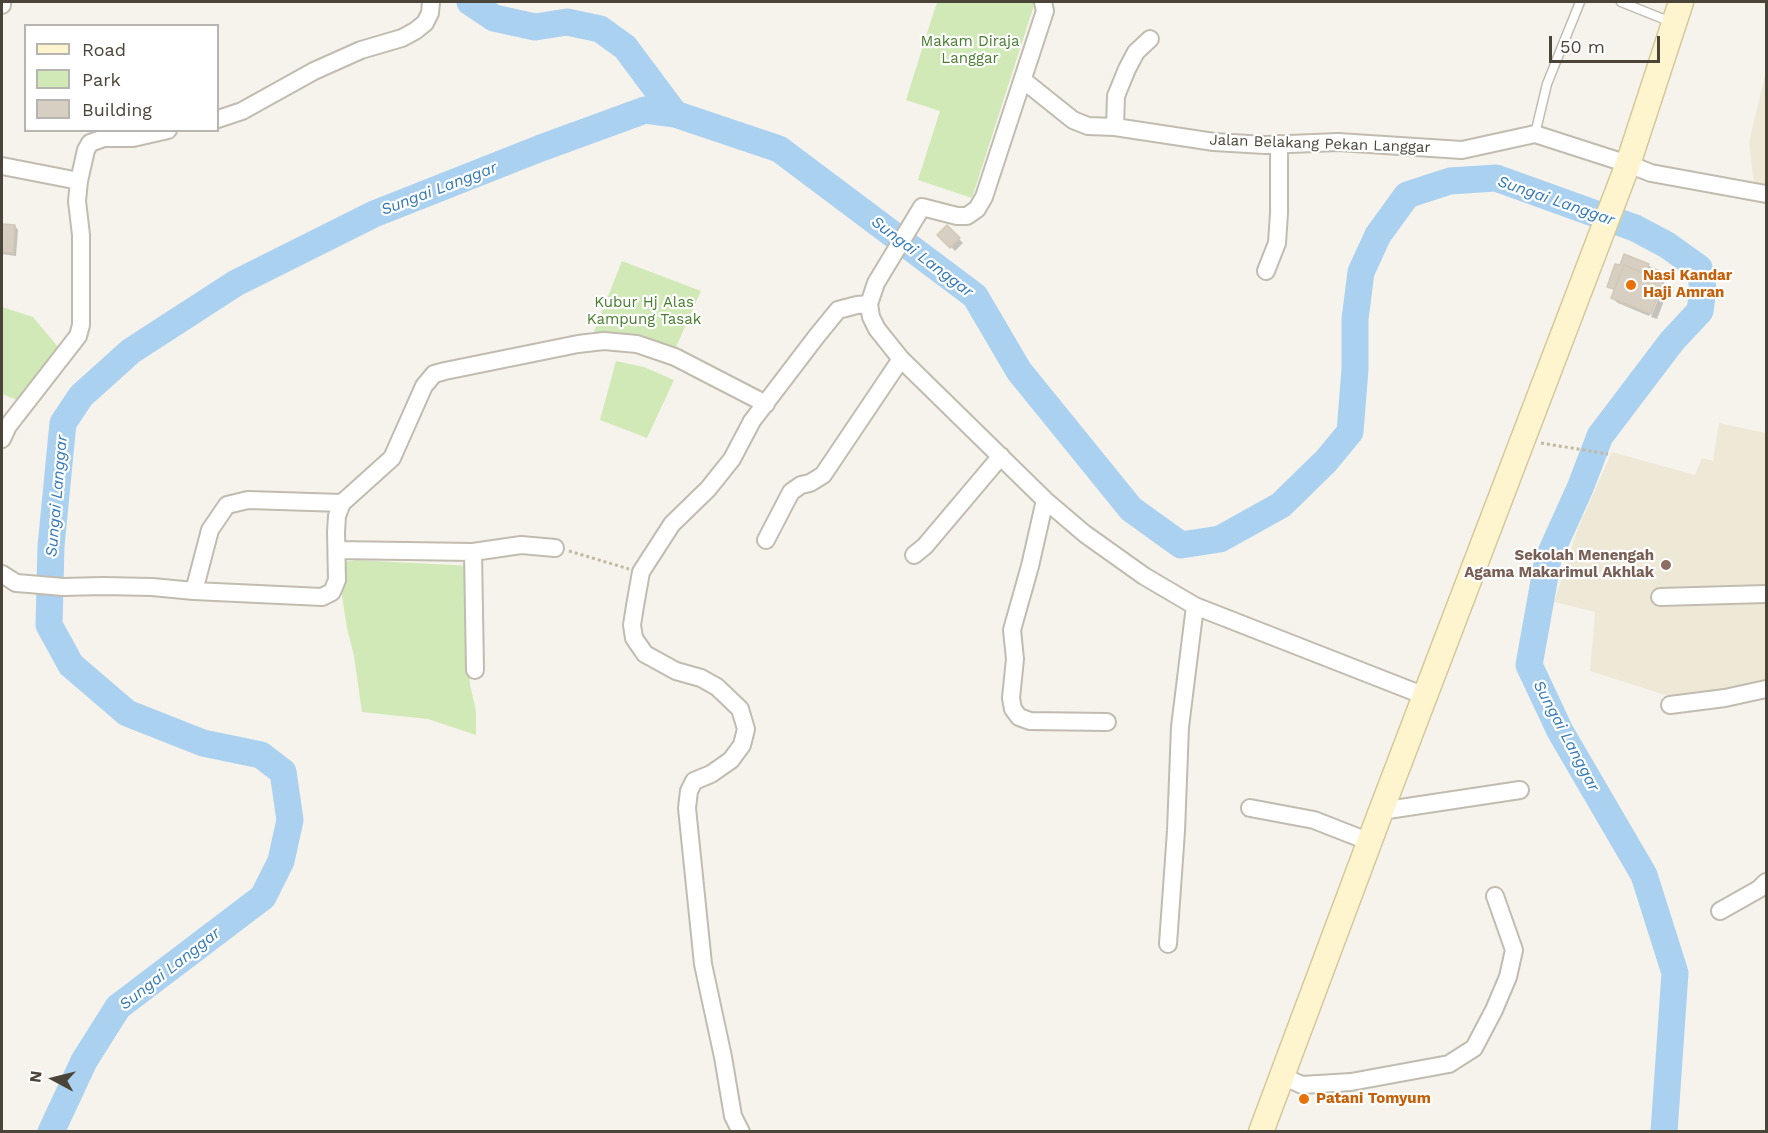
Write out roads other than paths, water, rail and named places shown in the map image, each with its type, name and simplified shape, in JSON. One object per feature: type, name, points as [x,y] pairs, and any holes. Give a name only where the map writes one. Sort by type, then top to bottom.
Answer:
[{"type":"main road","points":[[1261,1131],[1624,175],[1678,13]]},
{"type":"street","points":[[219,119],[242,111],[314,71],[362,50],[402,38],[415,31],[425,23],[430,13],[431,2]]},
{"type":"street","points":[[1043,2],[1045,11],[984,196],[977,209],[967,216],[957,216],[922,207],[876,283],[868,303],[877,329],[901,359],[1045,500],[1085,534],[1144,576],[1195,606],[1425,696]]},
{"type":"street","points":[[1115,127],[1116,96],[1126,69],[1136,52],[1150,39]]},
{"type":"street","name":"Jalan Belakang Pekan Langgar","points":[[1023,80],[1072,120],[1088,126],[1115,127],[1214,142],[1279,144],[1338,142],[1462,150],[1535,134]]},
{"type":"street","points":[[2,439],[8,426],[78,336],[81,326],[81,235],[77,201],[86,150],[90,143],[104,138],[152,132]]},
{"type":"street","points":[[1535,134],[1624,175],[1651,173],[1767,194]]},
{"type":"street","points":[[1266,271],[1277,243],[1279,144]]},
{"type":"street","points":[[2,166],[79,182]]},
{"type":"street","points":[[741,1131],[733,1116],[703,964],[687,808],[689,790],[694,781],[711,774],[731,760],[742,745],[746,729],[740,709],[717,687],[701,678],[676,671],[645,654],[634,638],[632,625],[641,572],[672,524],[708,489],[732,459],[752,422],[838,310],[868,303]]},
{"type":"street","points":[[2,574],[16,583],[63,587],[142,587],[322,597],[332,592],[337,580],[337,516],[342,503],[392,458],[424,386],[434,374],[444,371],[578,344],[604,341],[637,344],[675,357],[766,404]]},
{"type":"street","points":[[766,540],[791,492],[823,475],[901,359]]},
{"type":"street","points":[[914,555],[925,546],[1001,456]]},
{"type":"street","points":[[194,591],[210,531],[227,506],[248,500],[342,503]]},
{"type":"street","points":[[1045,500],[1012,630],[1016,659],[1011,698],[1013,709],[1019,717],[1030,721],[1107,722]]},
{"type":"street","points":[[336,550],[474,552],[521,545],[555,548]]},
{"type":"street","points":[[474,552],[475,670]]},
{"type":"street","points":[[1660,597],[1767,594]]},
{"type":"street","points":[[1168,944],[1180,727],[1195,606]]},
{"type":"street","points":[[1670,705],[1725,698],[1767,689]]},
{"type":"street","points":[[1381,811],[1520,790]]},
{"type":"street","points":[[1250,808],[1314,820],[1370,842]]},
{"type":"street","points":[[1720,911],[1767,882]]},
{"type":"street","points":[[1282,1076],[1302,1085],[1351,1082],[1449,1064],[1474,1048],[1508,977],[1514,950],[1495,896]]},
{"type":"lane","points":[[1535,134],[1547,84],[1580,2]]},
{"type":"lane","points":[[1621,2],[1678,13]]},
{"type":"waterway","points":[[470,2],[494,18],[535,27],[567,22],[600,29],[625,47],[675,114]]},
{"type":"waterway","name":"Sungai Langgar","points":[[51,1132],[84,1061],[118,1007],[263,897],[281,861],[290,820],[283,772],[261,755],[203,743],[127,713],[71,665],[49,625],[51,546],[63,423],[81,396],[131,351],[236,283],[374,214],[645,110],[675,114],[779,149],[975,296],[1019,371],[1131,509],[1181,545],[1220,539],[1281,505],[1326,461],[1350,432],[1355,369],[1355,319],[1361,272],[1378,235],[1407,195],[1450,181],[1496,178],[1635,228],[1667,245],[1699,268],[1703,288],[1700,311],[1672,341],[1600,436],[1580,488],[1548,559],[1529,665],[1560,731],[1644,875],[1675,973],[1664,1132]]},
{"type":"place","name":"Nasi Kandar Haji Amran","points":[[1631,285]]},
{"type":"place","name":"Sekolah Menengah Agama Makarimul Akhlak","points":[[1666,565]]},
{"type":"place","name":"Patani Tomyum","points":[[1304,1099]]},
{"type":"park label","name":"Makam Diraja Langgar","points":[[970,50]]},
{"type":"park label","name":"Kubur Hj Alas Kampung Tasak","points":[[644,312]]}]
